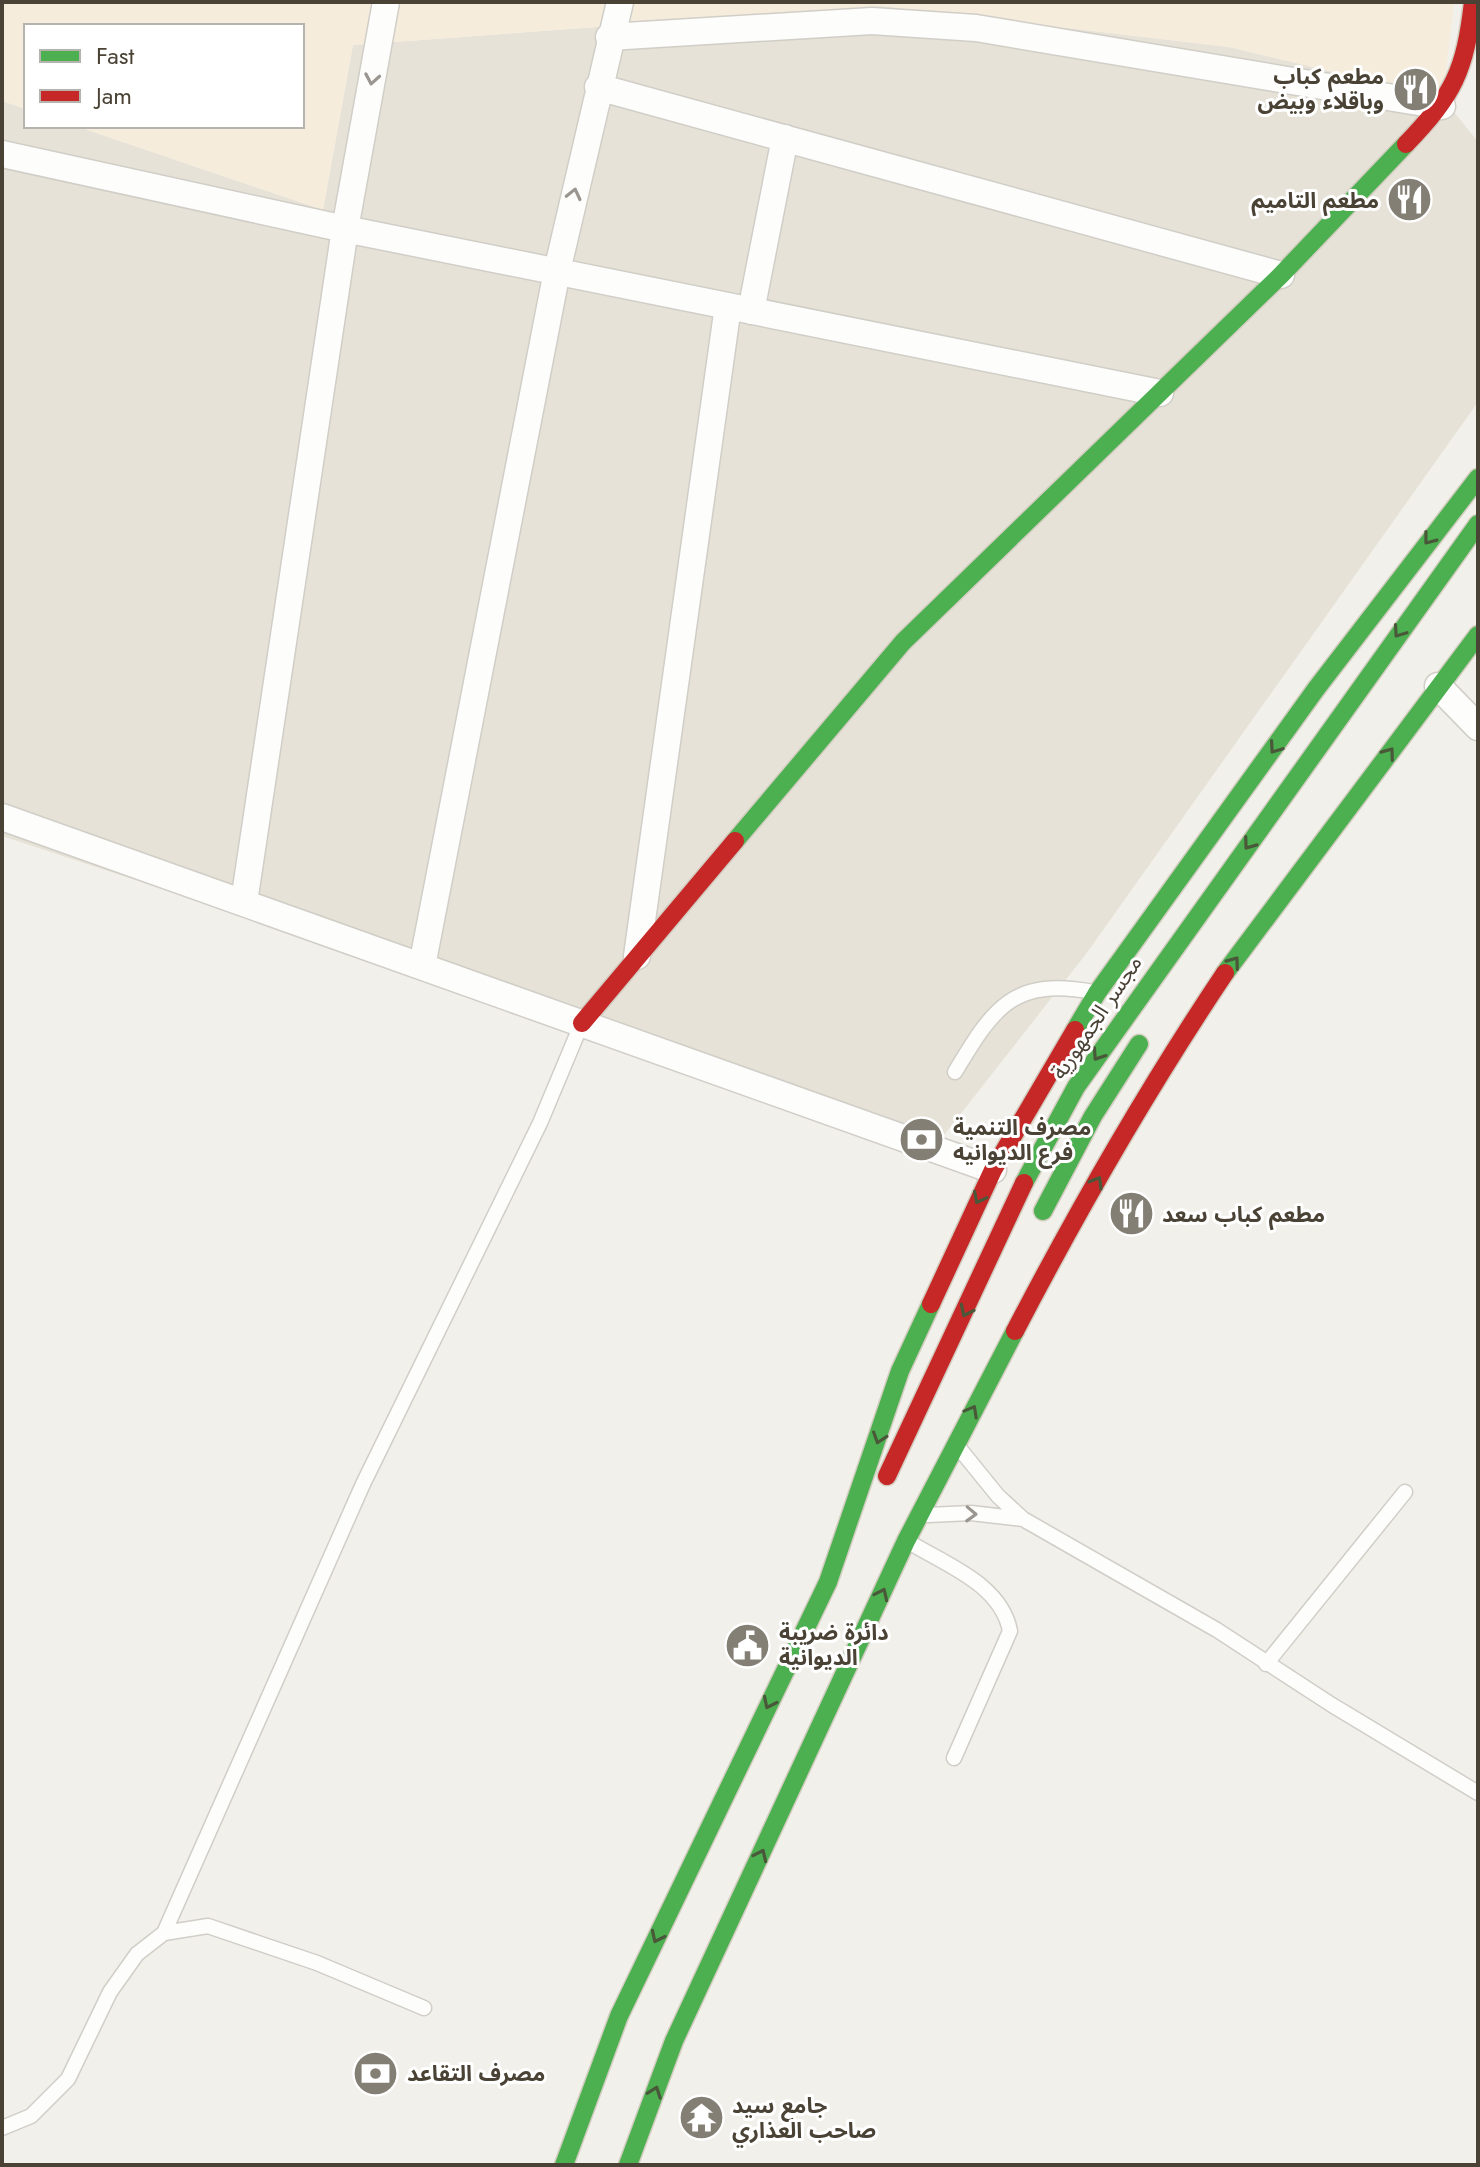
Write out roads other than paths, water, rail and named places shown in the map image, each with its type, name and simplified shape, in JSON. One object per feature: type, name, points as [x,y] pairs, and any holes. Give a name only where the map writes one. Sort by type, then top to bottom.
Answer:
[{"type":"main road","points":[[582,1023],[903,642],[1281,275],[1442,106],[1455,87],[1465,61],[1473,2]]},
{"type":"main road","points":[[1442,106],[1468,93]]},
{"type":"main road","points":[[564,2165],[619,2016],[828,1582],[900,1371],[993,1170],[1097,993],[1162,907],[1316,689],[1478,478]]},
{"type":"main road","name":"مجسر الجمهورية","points":[[828,1582],[926,1402],[1046,1137],[1076,1087],[1478,524]]},
{"type":"main road","points":[[628,2165],[674,2041],[918,1516],[1065,1236],[1170,1056],[1228,969],[1478,635]]},
{"type":"main road","points":[[1034,1230],[1093,1116],[1146,1034]]},
{"type":"main road","points":[[903,1548],[954,1407]]},
{"type":"street","points":[[244,902],[345,229],[386,2]]},
{"type":"street","points":[[422,966],[557,271],[609,37],[620,2]]},
{"type":"street","points":[[609,37],[872,21],[976,28],[1442,106]]},
{"type":"street","points":[[598,87],[1281,275]]},
{"type":"street","points":[[637,957],[740,309],[785,138]]},
{"type":"street","points":[[2,154],[345,229],[1160,393]]},
{"type":"street","points":[[1438,686],[1478,727]]},
{"type":"street","points":[[2,817],[993,1170]]},
{"type":"lane","points":[[955,1072],[986,1020],[1011,998],[1058,986],[1097,993]]},
{"type":"lane","points":[[2,2128],[31,2116],[68,2079],[110,1992],[137,1954],[164,1933],[363,1484],[540,1123],[582,1023]]},
{"type":"lane","points":[[955,1442],[990,1488],[1023,1519],[1217,1630],[1266,1664],[1478,1793]]},
{"type":"lane","points":[[1266,1664],[1405,1492]]},
{"type":"lane","points":[[918,1516],[971,1513],[1023,1519]]},
{"type":"lane","points":[[903,1548],[989,1590],[1006,1611],[1010,1631],[954,1758]]},
{"type":"lane","points":[[164,1933],[208,1926],[317,1963],[424,2008]]},
{"type":"place","name":"مطعم كباب وباقلاء وبيض","points":[[1415,89]]},
{"type":"place","name":"مطعم التاميم","points":[[1410,200]]},
{"type":"place","name":"مصرف التنمية فرع الديوانيه","points":[[922,1140]]},
{"type":"place","name":"مطعم كباب سعد","points":[[1131,1214]]},
{"type":"place","name":"دائرة ضريبة الديوانية","points":[[748,1645]]},
{"type":"place","name":"مصرف التقاعد","points":[[376,2073]]},
{"type":"place","name":"جامع سيد صاحب العذاري","points":[[701,2118]]}]
